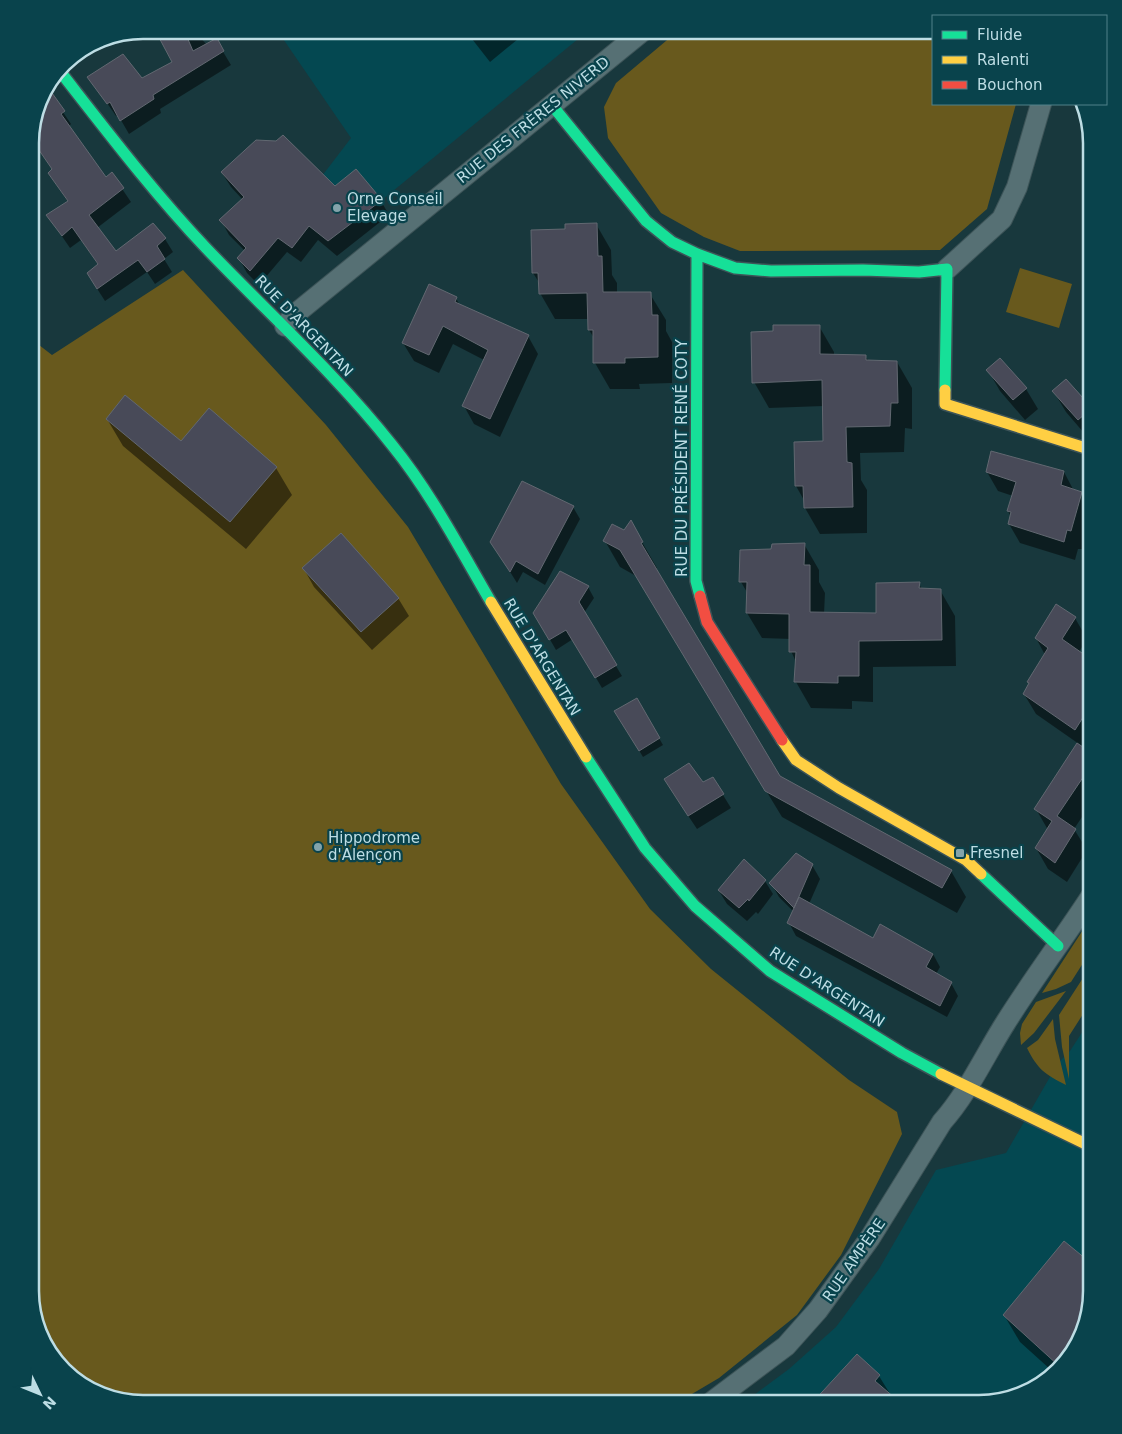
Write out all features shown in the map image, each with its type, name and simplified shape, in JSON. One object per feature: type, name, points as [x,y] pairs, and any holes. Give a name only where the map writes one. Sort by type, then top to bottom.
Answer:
[{"type":"street","name":"RUE DES FRÈRES NIVERD","points":[[285,326],[294,315],[633,39]]},
{"type":"street","name":"RUE D'ARGENTAN","points":[[64,75],[136,168],[198,239],[344,388],[394,446],[429,498],[568,729],[645,848],[695,906],[770,971],[902,1053],[967,1087],[1083,1143]]},
{"type":"street","points":[[552,104],[646,221],[672,242],[697,254],[736,268],[771,271],[863,270],[919,272],[947,269],[1002,219],[1017,187],[1041,105]]},
{"type":"street","name":"RUE DU PRÉSIDENT RENÉ COTY","points":[[697,254],[696,580],[707,622],[775,731],[796,760],[840,788],[966,860],[1058,946]]},
{"type":"street","points":[[947,269],[945,404],[1083,447]]},
{"type":"street","name":"RUE AMPÈRE","points":[[721,1395],[786,1346],[818,1310],[870,1238],[942,1122],[951,1112],[967,1087],[1020,999],[1083,908]]},
{"type":"shaded area","points":[[283,39],[578,39],[382,200],[328,241],[296,210],[351,138]]},
{"type":"shaded area","points":[[668,39],[932,39],[932,105],[1016,105],[987,209],[940,250],[740,251],[704,237],[661,213],[608,138],[604,107],[616,83]]},
{"type":"shaded area","points":[[1020,268],[1072,284],[1059,328],[1006,312]]},
{"type":"shaded area","name":"Hippodrome d'Alençon","points":[[183,270],[326,425],[408,527],[561,784],[650,909],[711,969],[849,1080],[897,1112],[902,1134],[841,1255],[797,1315],[719,1378],[690,1395],[143,1395],[116,1392],[91,1381],[69,1365],[56,1349],[42,1318],[39,1291],[39,345],[52,355]]},
{"type":"shaded area","points":[[1083,930],[1083,963],[1071,982],[1042,993]]},
{"type":"shaded area","points":[[1083,978],[1083,1014],[1069,1036],[1069,1079],[1062,1047],[1059,1015]]},
{"type":"shaded area","points":[[1066,991],[1034,1033],[1021,1045],[1020,1033],[1022,1024],[1036,1002]]},
{"type":"shaded area","points":[[1053,1019],[1055,1039],[1066,1085],[1043,1071],[1027,1048],[1038,1040]]},
{"type":"shaded area","points":[[1083,1031],[1082,1304],[1078,1324],[1066,1349],[1057,1360],[1037,1378],[1025,1384],[1012,1390],[986,1395],[754,1395],[789,1369],[836,1327],[879,1269],[936,1170],[1006,1153],[1058,1063],[1070,1051]]},
{"type":"building","points":[[160,39],[188,39],[193,51],[218,39],[224,51],[153,95],[154,99],[120,121],[110,102],[107,104],[87,77],[123,54],[142,78],[172,62]]},
{"type":"building","points":[[52,93],[65,111],[61,114],[106,177],[112,172],[124,188],[89,215],[116,251],[153,223],[166,238],[157,246],[165,259],[147,272],[138,260],[97,289],[87,273],[98,264],[72,227],[62,236],[46,215],[68,201],[48,173],[52,169],[39,150],[39,136],[42,116]]},
{"type":"building","points":[[283,135],[335,186],[356,169],[382,200],[328,241],[309,226],[292,248],[278,238],[250,271],[237,258],[246,248],[219,220],[244,197],[221,172],[256,140],[276,141]]},
{"type":"building","points":[[597,223],[598,256],[602,256],[603,292],[651,292],[652,315],[658,315],[658,357],[625,358],[625,363],[593,363],[593,330],[588,330],[587,293],[539,294],[538,273],[532,273],[531,230],[565,229],[565,224]]},
{"type":"building","points":[[429,284],[457,297],[455,302],[529,335],[490,419],[462,406],[488,350],[443,326],[429,355],[402,343]]},
{"type":"building","points":[[773,325],[820,325],[820,354],[866,355],[866,360],[897,361],[898,403],[891,403],[890,426],[846,427],[847,462],[852,463],[853,507],[804,508],[803,486],[795,486],[794,442],[823,441],[822,380],[752,383],[751,332],[773,331]]},
{"type":"building","points":[[1000,358],[1027,388],[1013,400],[986,370]]},
{"type":"building","points":[[1066,379],[1083,398],[1083,416],[1078,420],[1052,391]]},
{"type":"building","points":[[125,395],[181,441],[209,408],[277,467],[230,522],[106,419]]},
{"type":"building","points":[[991,451],[1064,471],[1061,485],[1082,492],[1071,531],[1067,530],[1064,542],[1008,524],[1011,512],[1007,511],[1016,482],[986,472]]},
{"type":"building","points":[[522,481],[574,506],[538,574],[516,561],[510,572],[490,542]]},
{"type":"building","points":[[631,520],[643,542],[641,543],[780,776],[952,870],[942,888],[765,791],[620,550],[603,541],[612,524],[624,530]]},
{"type":"building","points":[[341,533],[399,598],[361,632],[302,568]]},
{"type":"building","points":[[805,543],[804,565],[810,565],[810,612],[876,613],[876,583],[920,582],[919,588],[941,589],[942,640],[859,641],[859,676],[838,676],[838,683],[794,682],[796,652],[789,652],[789,614],[746,613],[747,582],[739,582],[740,550],[771,549],[772,544]]},
{"type":"building","points":[[560,571],[589,586],[579,602],[617,665],[595,678],[566,630],[549,640],[533,613]]},
{"type":"building","points":[[1056,604],[1076,617],[1062,639],[1083,654],[1083,717],[1075,730],[1023,694],[1029,683],[1027,682],[1048,648],[1035,638]]},
{"type":"building","points":[[637,698],[660,738],[639,751],[614,711]]},
{"type":"building","points":[[1077,743],[1083,747],[1083,777],[1057,816],[1076,829],[1055,863],[1035,848],[1052,821],[1034,809]]},
{"type":"building","points":[[689,763],[703,782],[713,777],[724,794],[688,816],[664,779]]},
{"type":"building","points":[[796,853],[813,864],[794,908],[769,883]]},
{"type":"building","points":[[744,859],[766,880],[749,901],[748,899],[739,908],[718,890]]},
{"type":"building","points":[[799,897],[873,938],[880,924],[933,954],[926,967],[952,982],[940,1006],[787,923]]},
{"type":"building","points":[[1064,1241],[1083,1257],[1083,1291],[1078,1324],[1066,1349],[1055,1362],[1003,1315]]},
{"type":"building","points":[[857,1354],[880,1375],[875,1381],[891,1395],[819,1395]]},
{"type":"traffic: fast","points":[[64,76],[186,227],[348,393],[392,445],[420,482],[491,602]]},
{"type":"traffic: fast","points":[[551,104],[646,221],[672,242],[697,254],[735,268],[771,271],[863,270],[919,272],[947,269],[945,390]]},
{"type":"traffic: fast","points":[[697,254],[696,581],[700,596]]},
{"type":"traffic: fast","points":[[586,757],[645,848],[695,906],[770,971],[902,1053],[941,1074]]},
{"type":"traffic: fast","points":[[981,874],[1058,946]]},
{"type":"traffic: slow","points":[[945,390],[945,404],[1083,447]]},
{"type":"traffic: slow","points":[[491,602],[586,757]]},
{"type":"traffic: slow","points":[[782,740],[796,760],[839,788],[966,860],[981,874]]},
{"type":"traffic: slow","points":[[941,1074],[1083,1143]]},
{"type":"traffic: jam","points":[[700,596],[707,622],[782,740]]},
{"type":"place","name":"Orne Conseil Elevage","points":[[337,208]]},
{"type":"place","name":"Hippodrome d'Alençon","points":[[318,847]]},
{"type":"place","name":"Fresnel","points":[[960,853]]}]
